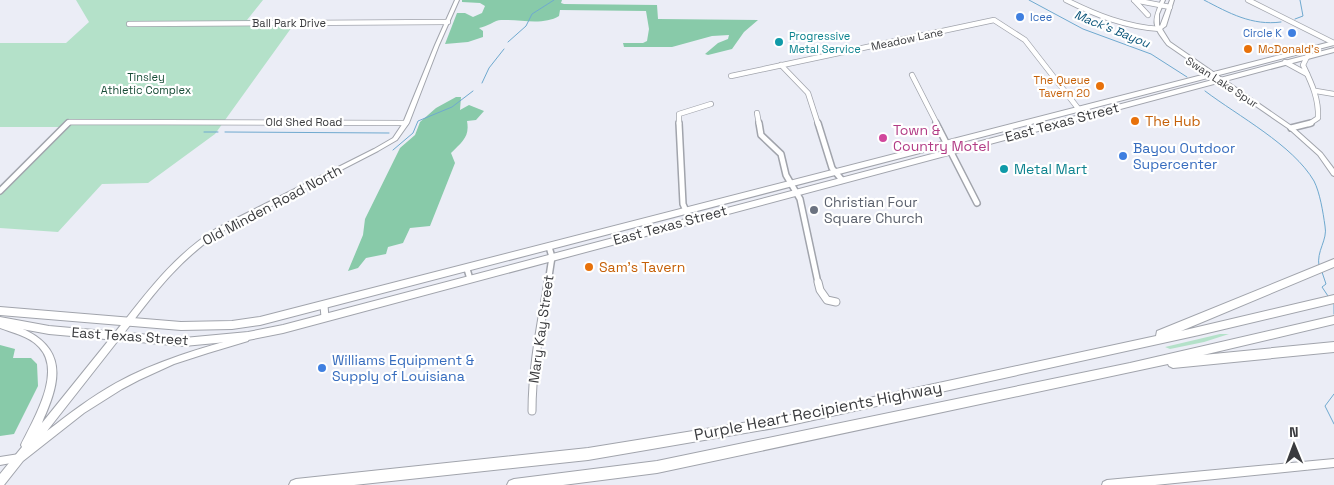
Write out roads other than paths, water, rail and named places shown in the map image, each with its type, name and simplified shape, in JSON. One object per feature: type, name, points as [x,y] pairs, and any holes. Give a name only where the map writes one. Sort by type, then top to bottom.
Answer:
[{"type":"highway","points":[[1128,347],[1334,263]]},
{"type":"highway","name":"Purple Heart Recipients Highway","points":[[296,485],[588,454],[758,426],[1128,347],[1334,299]]},
{"type":"highway","name":"Purple Heart Recipients Highway","points":[[514,485],[657,467],[1130,368],[1334,320]]},
{"type":"highway","points":[[1130,368],[1329,347]]},
{"type":"main road","points":[[1162,2],[1155,22],[1160,28],[1163,26],[1172,0]]},
{"type":"main road","name":"Swan Lake Spur","points":[[1160,28],[1163,38],[1170,46],[1291,128],[1320,154],[1334,174]]},
{"type":"main road","name":"East Texas Street","points":[[0,311],[181,326],[232,325],[260,321],[467,269],[877,161],[1026,131],[1105,102],[1334,43]]},
{"type":"main road","name":"East Texas Street","points":[[0,321],[49,330],[164,341],[205,341],[248,336],[283,329],[886,168],[1018,125],[1082,112],[1114,108],[1334,50]]},
{"type":"main road","points":[[0,482],[128,322]]},
{"type":"main road","points":[[0,325],[22,332],[41,343],[49,354],[52,363],[52,382],[46,404],[19,458]]},
{"type":"main road","points":[[19,458],[103,396],[155,369],[207,349],[283,329]]},
{"type":"main road","points":[[1107,485],[1332,463]]},
{"type":"street","points":[[406,123],[457,0]]},
{"type":"street","points":[[1066,0],[1114,22],[1139,28],[1160,28]]},
{"type":"street","points":[[1134,0],[1162,2],[1170,7]]},
{"type":"street","points":[[1134,0],[1148,15]]},
{"type":"street","points":[[1248,0],[1334,43]]},
{"type":"street","name":"Meadow Lane","points":[[731,76],[994,20],[1025,40],[1082,112]]},
{"type":"street","name":"Ball Park Drive","points":[[129,24],[448,22]]},
{"type":"street","points":[[1291,128],[1308,125],[1318,118],[1316,93],[1303,65],[1307,57]]},
{"type":"street","points":[[1286,62],[1309,76]]},
{"type":"street","points":[[781,65],[808,93],[835,173],[842,180]]},
{"type":"street","points":[[912,75],[977,203]]},
{"type":"street","points":[[1316,93],[1334,96]]},
{"type":"street","points":[[1105,102],[1114,108]]},
{"type":"street","points":[[690,220],[683,204],[679,114],[711,104]]},
{"type":"street","points":[[757,112],[761,135],[781,154],[786,175],[797,192],[802,206],[820,290],[827,300],[836,302]]},
{"type":"street","name":"Old Shed Road","points":[[0,191],[70,122],[406,123]]},
{"type":"street","name":"Old Minden Road North","points":[[128,322],[165,273],[199,243],[220,230],[389,143],[406,123]]},
{"type":"street","points":[[1018,125],[1026,131]]},
{"type":"street","points":[[877,161],[886,168]]},
{"type":"street","points":[[601,234],[606,243]]},
{"type":"street","name":"Mary Kay Street","points":[[532,411],[533,380],[552,257],[549,247]]},
{"type":"street","points":[[467,269],[470,279]]},
{"type":"street","points":[[324,306],[325,318]]},
{"type":"street","points":[[0,461],[19,458]]},
{"type":"waterway","points":[[508,42],[526,26],[532,14],[554,0]]},
{"type":"waterway","name":"Mack's Bayou","points":[[1029,0],[1083,29],[1151,54],[1187,77]]},
{"type":"waterway","name":"Mack's Bayou","points":[[1204,0],[1232,14],[1250,20],[1270,23],[1281,22]]},
{"type":"waterway","name":"Mack's Bayou","points":[[1295,19],[1303,16],[1300,0]]},
{"type":"waterway","points":[[482,83],[489,68],[504,49]]},
{"type":"waterway","points":[[393,150],[413,133],[418,121],[452,107],[473,91]]},
{"type":"waterway","name":"Mack's Bayou","points":[[1205,91],[1279,143],[1305,168],[1314,181],[1321,203],[1325,231],[1319,255],[1319,266]]},
{"type":"waterway","points":[[204,132],[218,132]]},
{"type":"waterway","points":[[225,132],[389,133]]},
{"type":"waterway","name":"Mack's Bayou","points":[[1322,272],[1326,284],[1322,287],[1328,296]]},
{"type":"waterway","name":"Mack's Bayou","points":[[1334,304],[1334,314]]},
{"type":"waterway","name":"Mack's Bayou","points":[[1334,394],[1325,406],[1334,424]]},
{"type":"place","name":"Icee","points":[[1020,17]]},
{"type":"place","name":"Circle K","points":[[1292,33]]},
{"type":"place","name":"Progressive Metal Service","points":[[779,42]]},
{"type":"place","name":"McDonald's","points":[[1248,49]]},
{"type":"place","name":"The Queue Tavern 20","points":[[1100,86]]},
{"type":"place","name":"The Hub","points":[[1135,121]]},
{"type":"place","name":"Town & Country Motel","points":[[883,138]]},
{"type":"place","name":"Bayou Outdoor Supercenter","points":[[1123,156]]},
{"type":"place","name":"Metal Mart","points":[[1004,169]]},
{"type":"place","name":"Christian Four Square Church","points":[[814,210]]},
{"type":"place","name":"Sam's Tavern","points":[[589,267]]},
{"type":"place","name":"Williams Equipment & Supply of Louisiana","points":[[322,368]]},
{"type":"park label","name":"Tinsley Athletic Complex","points":[[146,83]]}]
